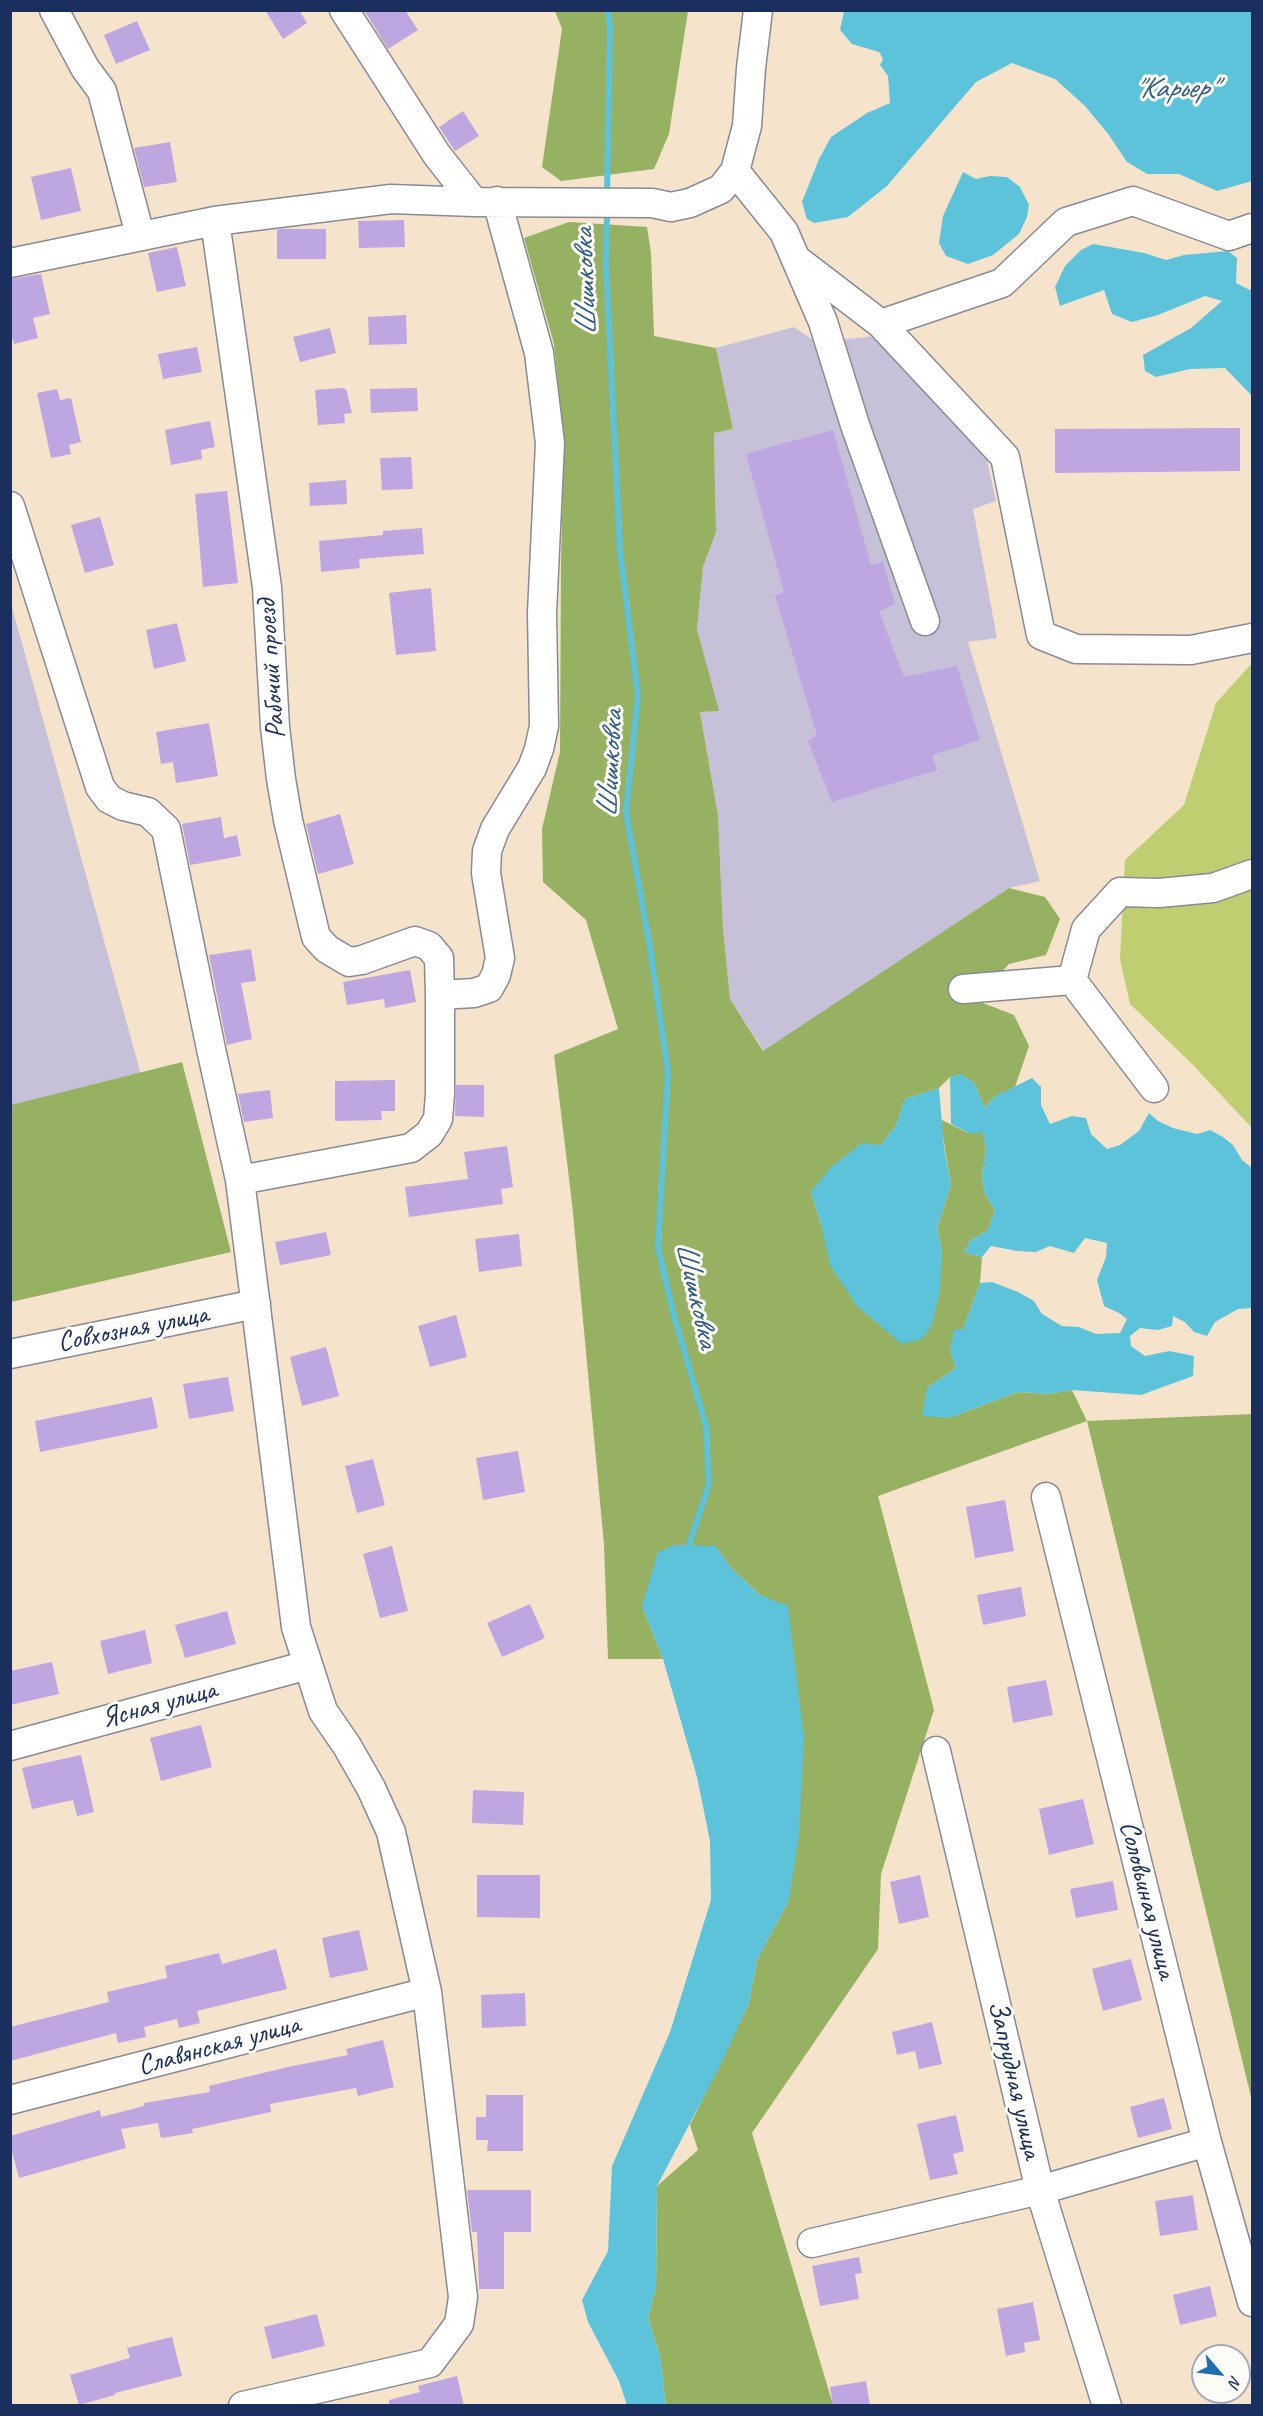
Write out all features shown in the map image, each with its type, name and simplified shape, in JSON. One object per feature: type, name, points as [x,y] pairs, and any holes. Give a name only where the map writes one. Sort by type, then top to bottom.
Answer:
[{"type":"street","points":[[54,10],[85,68],[102,91],[140,235]]},
{"type":"street","points":[[240,1180],[411,1148],[429,1134],[438,1119],[440,1094],[440,995],[474,993],[489,988],[496,975],[501,958],[486,873],[486,851],[495,830],[532,768],[544,726],[542,613],[550,443],[539,353],[486,202],[437,155],[344,10]]},
{"type":"street","points":[[10,263],[215,221],[391,199],[651,203],[671,207],[706,197],[721,189],[735,171],[747,126],[750,68],[758,10]]},
{"type":"street","points":[[735,171],[784,232],[824,322],[855,425],[925,621]]},
{"type":"street","points":[[881,324],[1002,283],[1066,222],[1133,201],[1229,236],[1252,228]]},
{"type":"street","name":"Рабочий проезд","points":[[215,221],[267,587],[275,727],[281,779],[288,820],[316,937],[327,949],[349,962],[362,960],[415,941],[429,946],[439,958],[440,995]]},
{"type":"street","points":[[796,260],[881,324],[1005,457],[1041,635],[1076,649],[1191,650],[1252,638]]},
{"type":"street","points":[[10,506],[100,787],[109,799],[123,806],[148,812],[166,829],[240,1180],[296,1627],[323,1711],[347,1746],[371,1788],[391,1832],[427,1992],[463,2297],[459,2324],[430,2363],[243,2406]]},
{"type":"street","points":[[1072,980],[1086,929],[1120,892],[1159,893],[1213,888],[1252,874]]},
{"type":"street","points":[[963,989],[1072,980]]},
{"type":"street","points":[[1072,980],[1154,1088]]},
{"type":"street","name":"Совхозная улица","points":[[10,1354],[256,1304]]},
{"type":"street","name":"Соловьиная улица","points":[[1046,1497],[1207,2142],[1252,2299]]},
{"type":"street","name":"Ясная улица","points":[[10,1746],[308,1665]]},
{"type":"street","name":"Запрудная улица","points":[[936,1751],[1040,2190],[1107,2406]]},
{"type":"street","name":"Славянская улица","points":[[10,2100],[427,1992]]},
{"type":"street","points":[[813,2243],[1040,2190],[1207,2142]]},
{"type":"shaded area","points":[[794,327],[816,342],[877,336],[985,451],[996,501],[973,509],[997,638],[968,642],[1040,881],[1009,888],[764,1051],[730,999],[723,928],[718,816],[700,712],[718,711],[697,629],[703,567],[716,532],[714,433],[733,429],[716,348]]},
{"type":"shaded area","points":[[10,600],[143,1082],[10,1115]]},
{"type":"green space","points":[[555,11],[688,11],[669,134],[654,169],[561,181],[542,167],[562,29]]},
{"type":"green space","points":[[569,222],[647,227],[651,253],[654,336],[716,348],[733,429],[714,433],[716,532],[703,567],[697,629],[719,711],[700,712],[718,816],[723,928],[730,999],[763,1051],[1009,888],[1045,897],[1060,919],[1046,955],[1009,964],[975,1000],[1014,1015],[1029,1046],[1015,1087],[994,1097],[985,1108],[974,1083],[961,1074],[950,1077],[939,1088],[905,1099],[896,1125],[881,1145],[811,1192],[821,1224],[942,1253],[937,1228],[951,1185],[940,1119],[968,1133],[983,1133],[986,1149],[982,1177],[985,1194],[995,1210],[988,1230],[971,1240],[964,1252],[982,1257],[980,1283],[963,1329],[950,1351],[956,1368],[927,1388],[949,1418],[1018,1392],[1048,1394],[1072,1390],[1087,1421],[878,1496],[934,1710],[881,1874],[878,1949],[752,2133],[833,2405],[666,2405],[660,2356],[648,2318],[656,2286],[657,2186],[698,2150],[690,2125],[749,2003],[757,1960],[789,1900],[788,1607],[760,1595],[731,1568],[715,1546],[642,1606],[663,1659],[608,1659],[604,1544],[572,1203],[554,1055],[618,1029],[586,920],[543,882],[542,829],[560,752],[564,440],[554,344],[524,238]]},
{"type":"green space","points":[[1252,663],[1252,1128],[1192,1064],[1130,1004],[1120,959],[1125,860],[1184,805],[1216,703]]},
{"type":"green space","points":[[182,1062],[231,1252],[11,1302],[11,1105]]},
{"type":"green space","points":[[1252,1414],[1252,2101],[1087,1421]]},
{"type":"water","name":"\"Карьер\"","points":[[844,11],[1252,11],[1252,181],[1217,191],[1179,174],[1147,174],[1127,162],[1109,135],[1085,106],[1055,79],[1012,63],[976,82],[887,186],[848,217],[814,223],[807,219],[802,202],[819,159],[831,137],[867,113],[890,103],[888,76],[880,65],[883,59],[879,52],[852,44],[840,30]]},
{"type":"water","points":[[963,172],[976,179],[990,176],[1007,177],[1020,187],[1029,205],[1027,217],[1019,234],[993,255],[968,264],[946,256],[939,243],[943,216]]},
{"type":"water","points":[[1093,244],[1144,253],[1166,260],[1184,255],[1228,251],[1237,258],[1236,283],[1250,290],[1252,288],[1252,396],[1225,368],[1190,369],[1156,377],[1145,371],[1143,355],[1191,328],[1222,301],[1205,296],[1158,315],[1132,322],[1112,314],[1104,290],[1060,306],[1055,287],[1065,266],[1081,250]]},
{"type":"water","points":[[961,1074],[974,1083],[985,1108],[994,1097],[1032,1078],[1041,1087],[1041,1105],[1050,1124],[1072,1116],[1086,1118],[1091,1134],[1107,1149],[1120,1145],[1139,1131],[1149,1113],[1158,1121],[1173,1128],[1197,1134],[1210,1130],[1233,1145],[1242,1160],[1252,1168],[1252,1308],[1238,1309],[1215,1322],[1207,1336],[1194,1332],[1185,1322],[1173,1316],[1172,1326],[1158,1330],[1140,1328],[1130,1336],[1131,1346],[1145,1356],[1169,1351],[1194,1356],[1193,1376],[1141,1395],[1072,1390],[1048,1394],[1018,1392],[949,1418],[922,1416],[927,1388],[956,1368],[950,1351],[954,1330],[963,1329],[980,1283],[992,1282],[1018,1292],[1034,1301],[1042,1314],[1062,1326],[1079,1327],[1096,1334],[1120,1333],[1127,1319],[1104,1306],[1097,1280],[1106,1257],[1107,1243],[1085,1238],[1074,1253],[1050,1246],[1036,1252],[991,1246],[982,1257],[964,1252],[971,1240],[988,1230],[995,1210],[985,1194],[982,1177],[986,1149],[983,1133],[969,1133],[951,1124],[950,1077]]},
{"type":"water","points":[[939,1088],[944,1147],[951,1185],[937,1228],[942,1253],[940,1291],[932,1325],[922,1339],[902,1344],[858,1307],[830,1265],[811,1192],[830,1168],[862,1143],[881,1145],[896,1125],[905,1099]]},
{"type":"water","points":[[675,1545],[716,1546],[731,1568],[760,1595],[788,1606],[804,1738],[799,1835],[789,1900],[757,1960],[749,2003],[720,2066],[657,2186],[656,2286],[648,2318],[660,2356],[666,2405],[627,2405],[619,2381],[588,2322],[582,2300],[608,2251],[612,2166],[670,2032],[711,1900],[710,1841],[697,1777],[663,1659],[642,1606],[658,1552]]},
{"type":"building","points":[[265,10],[299,10],[307,23],[283,39]]},
{"type":"building","points":[[364,10],[405,10],[418,30],[388,49]]},
{"type":"building","points":[[137,21],[150,50],[116,64],[104,35]]},
{"type":"building","points":[[463,111],[479,136],[455,151],[439,127]]},
{"type":"building","points":[[170,142],[177,182],[144,187],[134,148]]},
{"type":"building","points":[[71,168],[81,211],[41,220],[31,177]]},
{"type":"building","points":[[404,220],[405,247],[359,248],[358,221]]},
{"type":"building","points":[[326,229],[326,259],[277,259],[277,230]]},
{"type":"building","points":[[177,247],[186,286],[157,292],[148,253]]},
{"type":"building","points":[[41,274],[50,314],[33,318],[38,338],[14,344],[10,330],[10,279]]},
{"type":"building","points":[[406,315],[407,344],[369,345],[368,317]]},
{"type":"building","points":[[330,328],[336,353],[300,362],[293,337]]},
{"type":"building","points":[[197,347],[202,372],[163,379],[158,354]]},
{"type":"building","points":[[417,388],[418,411],[371,413],[370,389]]},
{"type":"building","points":[[57,389],[60,400],[71,398],[81,442],[69,445],[71,454],[51,458],[37,393]]},
{"type":"building","points":[[346,389],[352,413],[344,414],[345,423],[318,425],[315,390]]},
{"type":"building","points":[[210,421],[215,447],[201,450],[202,459],[171,465],[165,430]]},
{"type":"building","points":[[1240,428],[1240,471],[1055,473],[1055,429]]},
{"type":"building","points":[[833,430],[871,565],[883,562],[895,604],[879,611],[904,677],[957,666],[980,740],[932,755],[937,770],[832,802],[808,741],[817,735],[775,595],[784,592],[746,454]]},
{"type":"building","points":[[411,457],[413,489],[382,490],[380,458]]},
{"type":"building","points":[[346,480],[347,504],[310,506],[309,483]]},
{"type":"building","points":[[227,491],[238,583],[203,587],[195,494]]},
{"type":"building","points":[[100,517],[114,565],[85,573],[71,525]]},
{"type":"building","points":[[422,528],[424,554],[359,559],[360,568],[321,572],[319,541],[383,535],[383,531]]},
{"type":"building","points":[[431,588],[436,651],[396,655],[389,593]]},
{"type":"building","points":[[177,623],[186,661],[154,669],[146,630]]},
{"type":"building","points":[[209,723],[218,776],[176,783],[173,762],[161,764],[156,732]]},
{"type":"building","points":[[340,814],[354,864],[318,874],[306,824]]},
{"type":"building","points":[[221,817],[224,838],[237,835],[241,856],[190,865],[182,824]]},
{"type":"building","points":[[251,949],[256,981],[241,983],[252,1039],[227,1045],[209,955]]},
{"type":"building","points":[[410,970],[416,1002],[385,1008],[384,999],[347,1005],[343,982]]},
{"type":"building","points":[[395,1080],[395,1111],[381,1111],[382,1120],[335,1121],[335,1081]]},
{"type":"building","points":[[456,1085],[484,1085],[484,1117],[455,1116]]},
{"type":"building","points":[[270,1090],[273,1118],[244,1122],[238,1094]]},
{"type":"building","points":[[507,1146],[513,1187],[501,1189],[503,1204],[409,1217],[405,1187],[468,1179],[464,1152]]},
{"type":"building","points":[[326,1232],[331,1255],[280,1265],[275,1242]]},
{"type":"building","points":[[519,1234],[522,1266],[479,1272],[475,1239]]},
{"type":"building","points":[[456,1315],[467,1357],[430,1367],[418,1326]]},
{"type":"building","points":[[326,1347],[339,1396],[302,1406],[290,1357]]},
{"type":"building","points":[[228,1377],[234,1411],[189,1419],[183,1384]]},
{"type":"building","points":[[152,1397],[158,1428],[40,1452],[35,1421]]},
{"type":"building","points":[[518,1451],[525,1492],[483,1500],[476,1458]]},
{"type":"building","points":[[373,1459],[385,1505],[357,1513],[345,1466]]},
{"type":"building","points":[[1005,1500],[1014,1551],[975,1558],[966,1507]]},
{"type":"building","points":[[392,1546],[408,1611],[380,1618],[363,1554]]},
{"type":"building","points":[[1021,1587],[1026,1616],[983,1625],[977,1595]]},
{"type":"building","points":[[530,1604],[545,1638],[502,1657],[487,1623]]},
{"type":"building","points":[[227,1611],[236,1644],[185,1658],[175,1625]]},
{"type":"building","points":[[145,1630],[152,1663],[108,1674],[100,1641]]},
{"type":"building","points":[[52,1662],[59,1694],[10,1705],[10,1671]]},
{"type":"building","points":[[1046,1680],[1053,1715],[1013,1723],[1007,1687]]},
{"type":"building","points":[[201,1725],[212,1767],[161,1781],[150,1738]]},
{"type":"building","points":[[81,1755],[94,1812],[77,1816],[73,1800],[32,1809],[22,1768]]},
{"type":"building","points":[[473,1790],[524,1792],[523,1825],[472,1823]]},
{"type":"building","points":[[1083,1799],[1094,1844],[1049,1855],[1039,1809]]},
{"type":"building","points":[[477,1875],[540,1875],[540,1918],[477,1917]]},
{"type":"building","points":[[920,1875],[929,1917],[899,1924],[890,1882]]},
{"type":"building","points":[[1113,1881],[1118,1910],[1076,1918],[1070,1889]]},
{"type":"building","points":[[359,1930],[368,1970],[330,1978],[322,1938]]},
{"type":"building","points":[[276,1949],[287,1989],[197,2011],[200,2023],[179,2028],[177,2019],[144,2027],[146,2037],[118,2043],[116,2033],[10,2061],[10,2027],[109,2002],[107,1992],[167,1978],[165,1966],[219,1953],[222,1964]]},
{"type":"building","points":[[1131,1959],[1142,2000],[1103,2011],[1092,1969]]},
{"type":"building","points":[[525,1993],[526,2026],[482,2028],[481,1995]]},
{"type":"building","points":[[932,2022],[942,2064],[919,2069],[915,2051],[897,2055],[892,2032]]},
{"type":"building","points":[[383,2040],[394,2087],[358,2096],[356,2088],[270,2104],[271,2112],[192,2129],[193,2133],[161,2138],[158,2123],[121,2129],[126,2148],[19,2178],[10,2136],[100,2110],[101,2117],[144,2106],[144,2103],[210,2092],[209,2086],[348,2055],[346,2049]]},
{"type":"building","points":[[486,2095],[523,2095],[523,2151],[487,2151],[488,2140],[476,2140],[476,2117],[486,2117]]},
{"type":"building","points":[[1164,2098],[1172,2129],[1138,2138],[1130,2107]]},
{"type":"building","points":[[956,2115],[964,2151],[953,2154],[958,2174],[930,2180],[917,2124]]},
{"type":"building","points":[[467,2190],[531,2190],[531,2232],[504,2232],[504,2289],[479,2289],[477,2232],[472,2232]]},
{"type":"building","points":[[1193,2195],[1198,2230],[1160,2236],[1155,2201]]},
{"type":"building","points":[[859,2257],[862,2273],[855,2274],[859,2299],[820,2306],[812,2266]]},
{"type":"building","points":[[1210,2286],[1217,2316],[1180,2325],[1173,2295]]},
{"type":"building","points":[[1033,2302],[1040,2340],[1024,2343],[1025,2352],[1006,2356],[997,2309]]},
{"type":"building","points":[[317,2314],[325,2346],[272,2359],[264,2327]]},
{"type":"building","points":[[172,2337],[182,2376],[79,2405],[70,2375],[130,2358],[127,2348]]},
{"type":"building","points":[[457,2376],[464,2406],[389,2406],[389,2400],[420,2392],[418,2386]]},
{"type":"building","points":[[866,2381],[870,2406],[833,2406],[830,2387]]},
{"type":"waterway","name":"Шишковка","points":[[607,195],[610,28],[608,10]]},
{"type":"waterway","name":"Шишковка","points":[[607,211],[606,265],[620,550],[638,696],[626,812],[650,947],[668,1072],[658,1247],[673,1312],[706,1426],[709,1484],[689,1545]]}]
